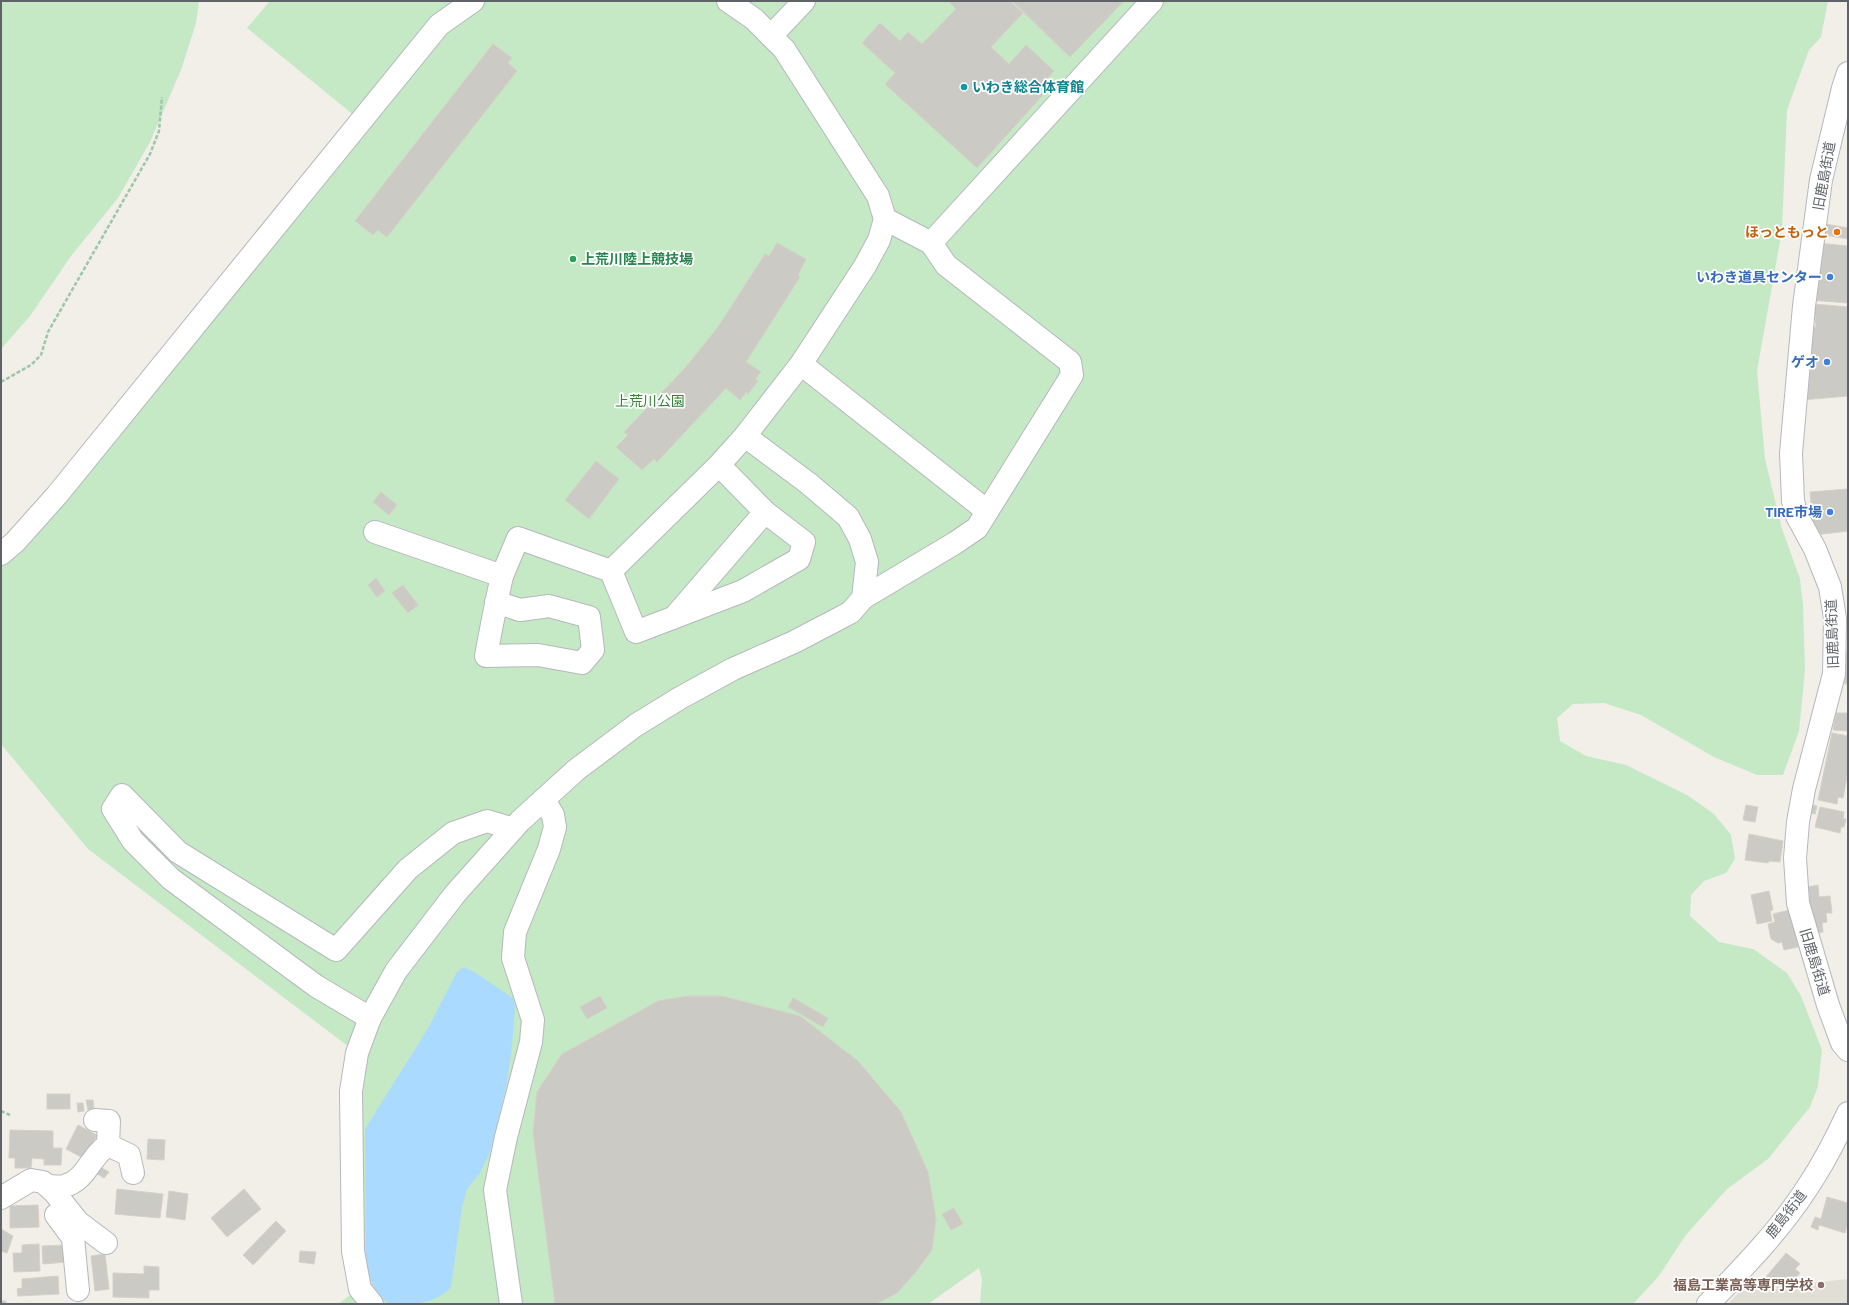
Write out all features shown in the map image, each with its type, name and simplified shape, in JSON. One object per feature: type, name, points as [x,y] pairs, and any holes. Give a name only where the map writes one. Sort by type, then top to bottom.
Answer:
[{"type":"street","points":[[1,554],[15,542],[57,495],[439,26],[473,1]]},
{"type":"street","points":[[612,571],[719,465],[745,436],[801,364],[865,266],[879,240],[885,219],[878,196],[784,49],[754,19],[728,1]]},
{"type":"street","points":[[771,36],[804,1]]},
{"type":"street","points":[[931,242],[1152,1]]},
{"type":"street","name":"旧鹿島街道","points":[[1848,73],[1821,180],[1804,306],[1791,453],[1793,501],[1797,516],[1815,549],[1830,587],[1835,618],[1834,674],[1804,789],[1798,822],[1795,858],[1798,903],[1828,1005],[1842,1043],[1848,1050]]},
{"type":"street","points":[[372,1304],[360,1289],[353,1251],[351,1091],[357,1053],[370,1018],[400,965],[455,894],[513,829],[576,770],[636,725],[680,698],[733,669],[794,642],[850,612],[863,598],[977,528],[1072,375],[1070,362],[946,265],[931,242],[885,219]]},
{"type":"street","points":[[801,364],[987,511]]},
{"type":"street","points":[[745,436],[808,483],[848,517],[860,539],[867,562],[863,598]]},
{"type":"street","points":[[496,602],[520,610],[549,606],[589,617],[593,650],[582,663],[538,655],[486,656],[496,602],[502,576],[518,538],[612,571],[636,632],[743,591],[799,558],[804,542],[765,512],[719,465]]},
{"type":"street","points":[[676,616],[765,512]]},
{"type":"street","points":[[375,532],[502,576]]},
{"type":"street","points":[[370,1018],[316,986],[171,880],[133,841],[113,809],[122,795],[178,852],[336,950],[408,869],[453,833],[488,821],[513,829]]},
{"type":"street","points":[[511,1304],[495,1190],[506,1137],[531,1042],[533,1020],[513,958],[513,942],[515,932],[549,849],[555,827],[552,815],[544,800]]},
{"type":"street","name":"鹿島街道","points":[[1708,1304],[1780,1226],[1807,1189],[1848,1113]]},
{"type":"street","points":[[95,1120],[109,1121],[108,1146]]},
{"type":"street","points":[[108,1146],[129,1155],[133,1174]]},
{"type":"street","points":[[1,1198],[39,1183],[65,1186],[77,1179],[101,1150],[108,1146]]},
{"type":"street","points":[[39,1183],[78,1222],[106,1243]]},
{"type":"street","points":[[39,1183],[73,1238],[78,1290]]},
{"type":"path","points":[[1,382],[31,365],[41,355],[48,332],[150,154],[159,131],[162,97]]},
{"type":"path","points":[[1,1111],[10,1115]]},
{"type":"shaded area","name":"福島工業高等専門学校","points":[[1848,1279],[1848,1304],[1728,1304],[1740,1291]]},
{"type":"green space","points":[[1,1],[199,1],[196,23],[181,70],[150,142],[118,198],[71,256],[30,316],[1,349]]},
{"type":"green space","name":"上荒川公園","points":[[270,1],[1828,1],[1821,37],[1809,50],[1787,110],[1782,230],[1757,371],[1765,459],[1782,529],[1800,579],[1803,605],[1805,670],[1799,731],[1783,775],[1757,775],[1714,757],[1641,715],[1604,703],[1573,704],[1557,718],[1560,741],[1586,756],[1626,765],[1687,795],[1714,814],[1731,835],[1735,859],[1726,873],[1704,881],[1691,895],[1690,916],[1719,942],[1753,949],[1787,973],[1801,996],[1822,1050],[1818,1086],[1810,1107],[1768,1159],[1727,1189],[1685,1236],[1659,1276],[1633,1304],[980,1304],[982,1279],[979,1268],[928,1304],[338,1304],[360,1288],[357,1053],[88,849],[1,744],[1,554],[361,121],[247,28]]},
{"type":"water","points":[[464,967],[476,973],[514,999],[515,1008],[511,1055],[506,1087],[490,1152],[480,1173],[467,1189],[462,1206],[451,1287],[438,1297],[431,1300],[407,1304],[389,1304],[374,1287],[366,1265],[365,1129],[427,1030],[457,972]]},
{"type":"building","name":"いわき総合体育館","points":[[948,1],[1010,1],[1023,13],[991,47],[1009,64],[1026,45],[1054,71],[1037,90],[1043,95],[977,168],[885,84],[895,73],[862,43],[880,23],[900,41],[908,32],[922,44],[956,9]]},
{"type":"building","name":"いわき総合体育館","points":[[1012,1],[1124,1],[1070,57]]},
{"type":"building","points":[[493,44],[512,58],[508,63],[517,71],[387,237],[378,230],[373,235],[355,221]]},
{"type":"building","name":"ほっともっと","points":[[1826,224],[1848,228],[1848,239],[1825,235]]},
{"type":"building","points":[[777,243],[806,259],[798,275],[800,277],[746,362],[761,372],[755,379],[758,381],[748,394],[746,392],[740,400],[726,388],[657,462],[654,459],[642,470],[616,447],[628,435],[624,432],[686,367],[718,327],[765,254],[769,256]]},
{"type":"building","name":"いわき道具センター","points":[[1818,243],[1848,246],[1848,303],[1809,300]]},
{"type":"building","name":"ゲオ","points":[[1814,304],[1848,307],[1848,396],[1802,400],[1810,327],[1816,327]]},
{"type":"building","points":[[596,461],[619,479],[589,519],[565,500]]},
{"type":"building","name":"TIRE市場","points":[[1848,489],[1848,531],[1814,535],[1810,492]]},
{"type":"building","points":[[381,492],[397,505],[389,515],[373,502]]},
{"type":"building","points":[[376,578],[385,591],[377,597],[368,585]]},
{"type":"building","points":[[403,585],[418,605],[408,613],[392,593]]},
{"type":"building","points":[[1844,652],[1848,652],[1848,661],[1845,661]]},
{"type":"building","points":[[1844,662],[1848,662],[1848,684],[1845,684]]},
{"type":"building","points":[[1836,713],[1848,713],[1848,731],[1833,730]]},
{"type":"building","points":[[1832,733],[1848,736],[1848,771],[1843,798],[1838,797],[1837,804],[1818,800]]},
{"type":"building","points":[[1746,805],[1758,807],[1755,822],[1743,820]]},
{"type":"building","points":[[1813,805],[1817,806],[1815,814],[1811,813]]},
{"type":"building","points":[[1820,807],[1844,812],[1843,819],[1846,819],[1844,827],[1841,827],[1840,833],[1815,827]]},
{"type":"building","points":[[1749,834],[1783,841],[1780,862],[1769,861],[1768,863],[1745,860]]},
{"type":"building","points":[[1818,885],[1819,897],[1830,896],[1832,913],[1826,913],[1827,922],[1822,923],[1823,932],[1813,933],[1808,887]]},
{"type":"building","points":[[1769,891],[1773,910],[1770,911],[1772,921],[1757,924],[1751,895]]},
{"type":"building","points":[[1794,909],[1800,938],[1796,939],[1798,947],[1784,950],[1782,942],[1778,943],[1771,939],[1768,924],[1775,922],[1773,914]]},
{"type":"building","points":[[600,996],[607,1008],[587,1019],[580,1007]]},
{"type":"building","points":[[688,996],[722,996],[800,1016],[858,1061],[901,1112],[928,1172],[936,1219],[932,1250],[915,1273],[897,1293],[876,1304],[555,1304],[533,1133],[537,1092],[562,1054],[658,1001]]},
{"type":"building","points":[[793,998],[828,1018],[823,1027],[788,1007]]},
{"type":"building","points":[[47,1094],[70,1094],[70,1109],[47,1109]]},
{"type":"building","points":[[86,1100],[93,1100],[94,1109],[88,1110]]},
{"type":"building","points":[[77,1103],[83,1103],[84,1111],[78,1112]]},
{"type":"building","points":[[78,1125],[97,1135],[85,1159],[66,1149]]},
{"type":"building","points":[[10,1130],[53,1131],[53,1148],[62,1148],[61,1165],[44,1165],[44,1159],[32,1158],[31,1168],[15,1168],[15,1158],[9,1158]]},
{"type":"building","points":[[148,1139],[165,1140],[164,1160],[147,1159]]},
{"type":"building","points":[[100,1167],[109,1172],[104,1178],[96,1173]]},
{"type":"building","points":[[117,1189],[163,1194],[160,1218],[115,1214]]},
{"type":"building","points":[[244,1189],[261,1209],[227,1237],[211,1218]]},
{"type":"building","points":[[169,1191],[188,1194],[185,1220],[166,1217]]},
{"type":"building","points":[[1827,1197],[1848,1203],[1848,1223],[1845,1233],[1819,1225],[1818,1230],[1811,1227],[1815,1217],[1821,1219]]},
{"type":"building","points":[[38,1205],[39,1227],[10,1228],[10,1206]]},
{"type":"building","points":[[954,1208],[963,1224],[951,1230],[942,1214]]},
{"type":"building","points":[[276,1221],[286,1231],[253,1265],[243,1255]]},
{"type":"building","points":[[1,1229],[13,1236],[7,1253],[1,1251]]},
{"type":"building","points":[[39,1244],[40,1271],[14,1272],[13,1253],[22,1253],[22,1245]]},
{"type":"building","points":[[66,1245],[67,1262],[43,1264],[42,1246]]},
{"type":"building","points":[[300,1251],[316,1252],[314,1264],[299,1262]]},
{"type":"building","points":[[1786,1253],[1800,1264],[1795,1269],[1800,1273],[1790,1286],[1785,1282],[1781,1287],[1776,1283],[1774,1286],[1765,1278]]},
{"type":"building","points":[[105,1254],[109,1289],[95,1291],[91,1256]]},
{"type":"building","points":[[144,1266],[159,1267],[159,1290],[149,1290],[149,1298],[113,1297],[113,1273],[144,1274]]},
{"type":"building","points":[[58,1276],[59,1294],[18,1296],[17,1289],[22,1288],[22,1279]]},
{"type":"building","points":[[1,1301],[6,1301],[6,1304],[1,1304]]},
{"type":"place","name":"いわき総合体育館","points":[[964,87]]},
{"type":"place","name":"ほっともっと","points":[[1837,232]]},
{"type":"place","name":"上荒川陸上競技場","points":[[573,259]]},
{"type":"place","name":"いわき道具センター","points":[[1830,277]]},
{"type":"place","name":"ゲオ","points":[[1827,362]]},
{"type":"place","name":"TIRE市場","points":[[1830,512]]},
{"type":"place","name":"福島工業高等専門学校","points":[[1821,1285]]}]
